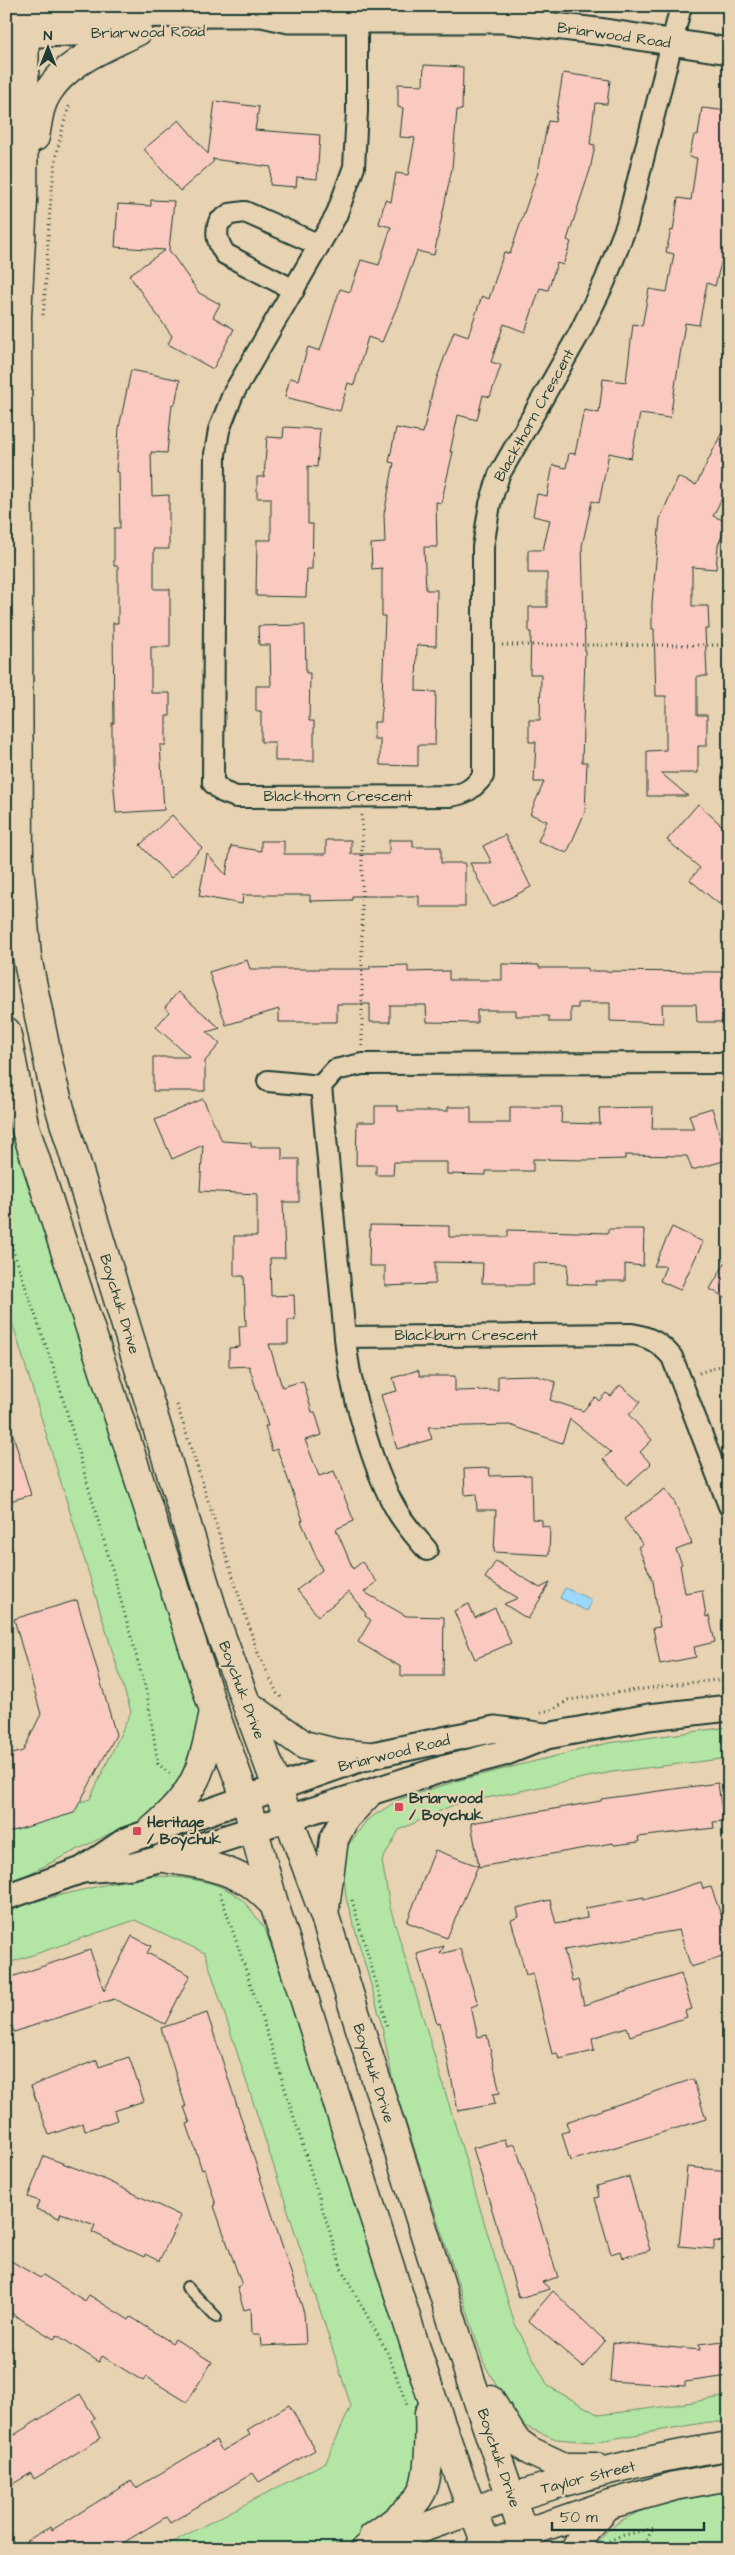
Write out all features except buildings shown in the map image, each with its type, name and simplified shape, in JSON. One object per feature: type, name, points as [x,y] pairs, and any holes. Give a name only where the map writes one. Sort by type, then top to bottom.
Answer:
[{"type":"main road","points":[[23,200],[40,109],[47,93],[61,75],[131,17]]},
{"type":"main road","name":"Boychuk Drive","points":[[18,21],[23,200],[16,316],[17,690],[19,868],[27,957],[52,1080],[63,1120],[218,1627],[325,1917],[472,2381],[527,2541]]},
{"type":"main road","name":"Boychuk Drive","points":[[6,1031],[24,1124],[214,1711],[245,1797],[274,1904],[428,2386],[485,2548]]},
{"type":"main road","points":[[247,1704],[304,1745],[337,1753],[368,1756]]},
{"type":"main road","points":[[151,1831],[175,1811],[194,1783],[206,1753],[214,1711]]},
{"type":"main road","points":[[325,1917],[334,1839],[345,1818],[367,1795]]},
{"type":"main road","points":[[163,1858],[206,1865],[231,1873],[251,1883],[274,1904]]},
{"type":"main road","points":[[472,2381],[494,2404],[515,2440],[530,2451],[564,2467],[627,2467]]},
{"type":"main road","points":[[356,2549],[396,2521],[422,2493],[431,2444],[428,2386]]},
{"type":"main road","name":"Taylor Street","points":[[365,2549],[472,2509],[513,2496],[627,2467],[729,2446]]},
{"type":"main road","name":"Taylor Street","points":[[485,2548],[527,2541],[607,2505],[675,2486],[729,2476]]},
{"type":"main road","points":[[575,2549],[586,2529],[607,2505]]},
{"type":"street","points":[[671,42],[681,6]]},
{"type":"street","name":"Briarwood Road","points":[[18,21],[131,17],[252,30],[289,20],[357,22],[502,20],[729,51]]},
{"type":"street","name":"Blackthorn Crescent","points":[[357,22],[357,111],[354,167],[336,216],[233,394],[219,430],[215,454],[213,783],[223,792],[236,796],[430,796],[464,794],[475,787],[483,776],[483,548],[490,504],[499,475],[579,334],[605,281],[627,224],[671,42]]},
{"type":"street","points":[[294,290],[225,254],[219,244],[217,235],[219,222],[230,214],[244,212],[319,245]]},
{"type":"street","points":[[427,1550],[396,1510],[378,1467],[348,1370],[321,1086],[335,1070],[362,1064],[729,1062]]},
{"type":"street","points":[[268,1081],[321,1086]]},
{"type":"street","name":"Blackburn Crescent","points":[[345,1337],[632,1334],[649,1337],[662,1346],[672,1357],[729,1506]]},
{"type":"street","name":"Briarwood Road","points":[[82,1870],[132,1866],[163,1858],[367,1795],[446,1768],[504,1753],[547,1736],[632,1720],[729,1708]]},
{"type":"street","name":"Briarwood Road","points":[[82,1870],[125,1841],[245,1797],[368,1756],[495,1729],[547,1736]]},
{"type":"street","points":[[6,1897],[82,1870]]},
{"type":"lane","points":[[188,2287],[216,2317]]},
{"type":"path","points":[[42,322],[50,194],[65,119],[75,91],[61,75]]},
{"type":"path","points":[[500,645],[729,645]]},
{"type":"path","points":[[362,813],[362,1064]]},
{"type":"path","points":[[6,1230],[56,1375],[110,1558],[147,1694],[158,1764],[181,1783],[194,1783]]},
{"type":"path","points":[[694,1375],[729,1362]]},
{"type":"path","points":[[175,1398],[257,1651],[277,1693]]},
{"type":"path","points":[[216,1884],[277,2063],[341,2268],[388,2354],[409,2411]]},
{"type":"path","points":[[352,1899],[388,2031]]},
{"type":"path","points":[[602,2544],[620,2536],[654,2528],[640,2549]]},
{"type":"green space","points":[[6,1031],[214,1711],[175,1811],[111,1833],[6,1885],[6,1825],[90,1799],[131,1712],[6,1302]]},
{"type":"green space","points":[[729,1727],[729,1758],[612,1772],[453,1805],[399,1830],[382,1861],[390,1907],[514,2322],[548,2386],[599,2415],[729,2396],[729,2422],[708,2422],[594,2442],[556,2439],[524,2426],[508,2407],[484,2363],[394,2086],[380,2017],[346,1898],[343,1865],[347,1847],[367,1820],[400,1799],[460,1780],[608,1743]]},
{"type":"green space","points":[[146,1875],[197,1880],[222,1887],[243,1901],[265,1929],[428,2386],[422,2493],[356,2549],[159,2549],[326,2462],[351,2406],[205,1953],[135,1920],[6,1964],[6,1908]]},
{"type":"green space","points":[[729,2491],[729,2549],[591,2549],[612,2526],[642,2511],[656,2506]]},
{"type":"water","points":[[565,1588],[592,1600],[587,1611],[560,1598]]},
{"type":"place","name":"Briarwood / Boychuk","points":[[399,1807]]},
{"type":"place","name":"Heritage / Boychuk","points":[[137,1831]]}]
